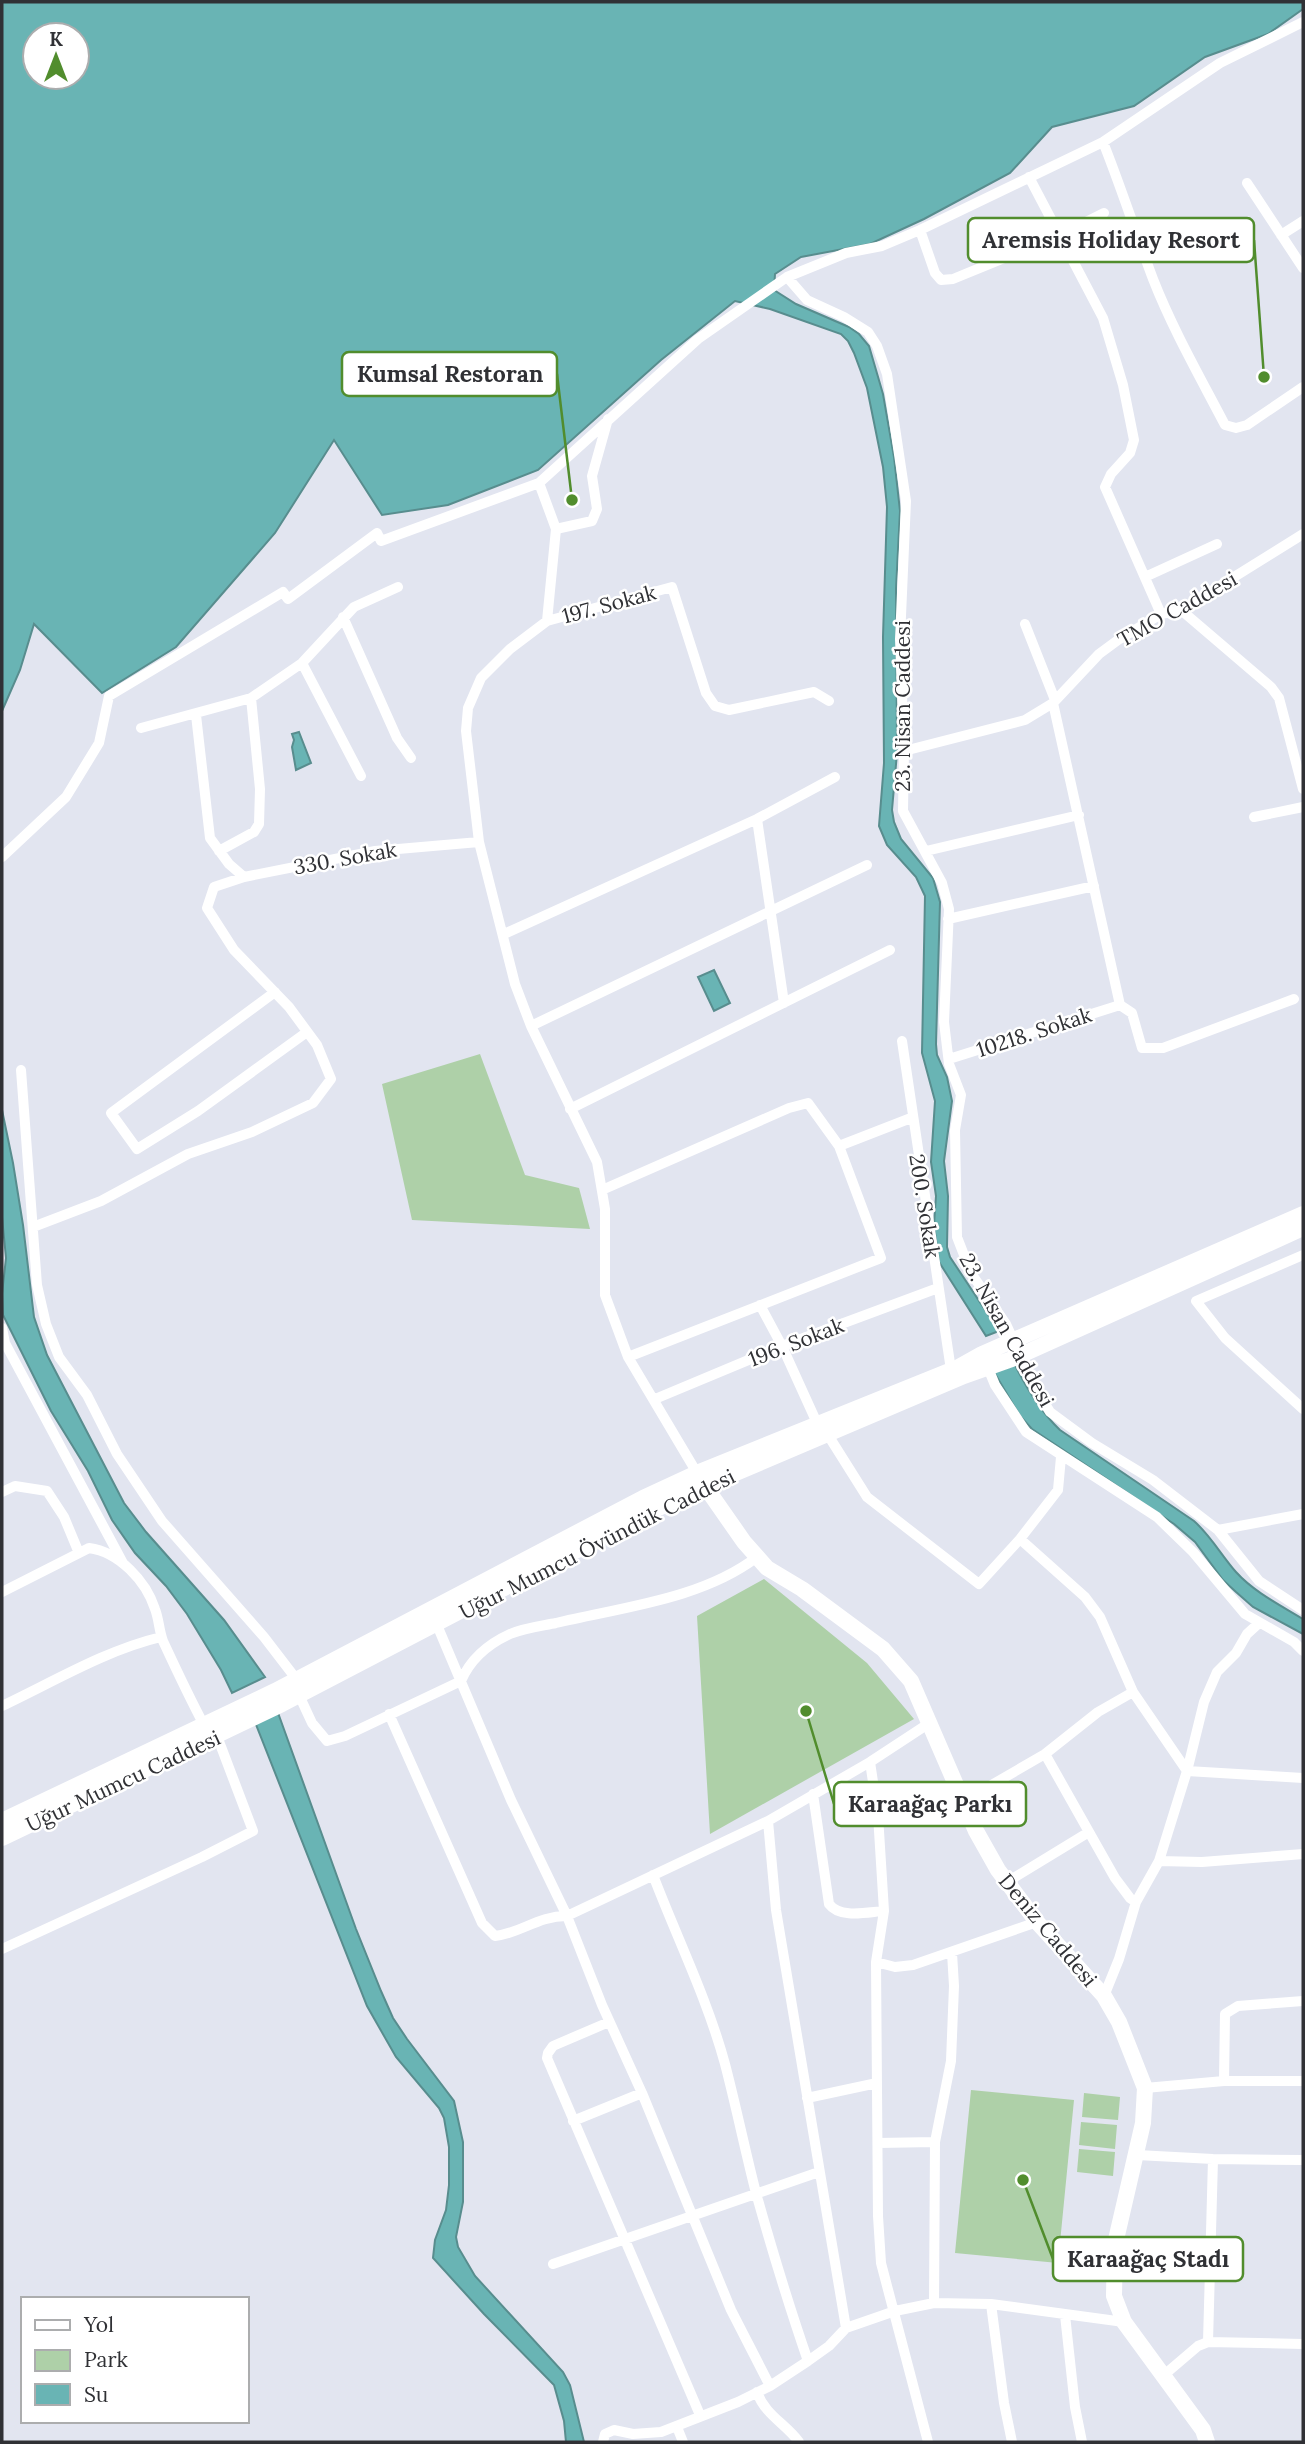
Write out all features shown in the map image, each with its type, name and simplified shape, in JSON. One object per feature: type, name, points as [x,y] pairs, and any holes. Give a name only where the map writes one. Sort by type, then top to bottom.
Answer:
[{"type":"street","points":[[2,857],[66,797],[99,743],[109,696],[283,592],[288,600],[377,533],[381,541],[539,483],[698,339],[788,277],[846,253],[882,246],[920,230],[1103,142],[1220,63],[1303,22]]},
{"type":"street","points":[[1103,142],[1153,279],[1224,425],[1236,428],[1247,425],[1302,392]]},
{"type":"street","points":[[1028,177],[1103,318],[1123,385],[1133,440],[1130,453],[1111,474],[1105,487],[1161,614]]},
{"type":"street","points":[[1247,183],[1303,268]]},
{"type":"street","points":[[920,230],[935,273],[941,280],[953,279],[1060,235],[1104,212]]},
{"type":"street","points":[[1281,235],[1303,222]]},
{"type":"street","name":"23. Nisan Caddesi","points":[[788,277],[807,300],[844,317],[868,332],[877,346],[887,374],[906,501],[900,639],[903,811],[942,883],[949,909],[944,1022],[949,1059],[961,1095],[955,1130],[957,1237],[971,1273],[1006,1324],[1001,1355],[1035,1388],[1050,1412],[1092,1443],[1153,1480],[1219,1530],[1259,1581],[1303,1610]]},
{"type":"street","points":[[556,529],[592,521],[597,509],[592,476],[609,418]]},
{"type":"street","points":[[539,483],[556,529],[547,621]]},
{"type":"street","name":"TMO Caddesi","points":[[904,751],[1026,720],[1054,701],[1099,654],[1118,640],[1161,614],[1181,610],[1303,534]]},
{"type":"street","points":[[1145,577],[1217,544]]},
{"type":"street","points":[[141,729],[251,698],[302,663],[354,607],[398,587]]},
{"type":"street","name":"197. Sokak","points":[[479,842],[466,731],[468,708],[481,678],[510,649],[547,621],[672,587],[706,693],[715,706],[729,710],[814,692],[828,701]]},
{"type":"street","points":[[1181,610],[1271,687],[1279,698],[1303,789]]},
{"type":"street","points":[[343,617],[397,738],[411,758]]},
{"type":"street","points":[[1025,624],[1054,701],[1120,1005],[1132,1013],[1142,1048],[1163,1048],[1294,999]]},
{"type":"street","points":[[302,663],[361,776]]},
{"type":"street","points":[[219,851],[254,832],[259,824],[260,789],[251,698]]},
{"type":"street","points":[[196,715],[210,838],[229,864],[244,877]]},
{"type":"street","points":[[504,934],[757,819],[835,777]]},
{"type":"street","points":[[1254,817],[1303,807]]},
{"type":"street","points":[[926,851],[1079,815]]},
{"type":"street","points":[[757,819],[784,1003]]},
{"type":"street","points":[[479,842],[515,984],[531,1026],[597,1162],[605,1209],[605,1295],[628,1357],[700,1480]]},
{"type":"street","name":"330. Sokak","points":[[275,992],[234,950],[207,908],[214,887],[244,877],[375,851],[479,842]]},
{"type":"street","points":[[531,1026],[867,865]]},
{"type":"street","points":[[948,919],[1094,886]]},
{"type":"street","points":[[570,1109],[890,950]]},
{"type":"street","points":[[33,1227],[101,1201],[188,1154],[252,1132],[313,1103],[331,1079],[317,1045],[307,1032],[275,992],[111,1113],[137,1149],[198,1111],[307,1032]]},
{"type":"street","name":"10218. Sokak","points":[[949,1059],[1120,1005]]},
{"type":"street","name":"200. Sokak","points":[[902,1041],[911,1118],[951,1370]]},
{"type":"street","points":[[21,1070],[37,1285],[46,1324],[59,1357],[87,1395],[117,1454],[162,1521],[264,1637],[298,1687],[312,1723],[327,1741],[345,1736],[461,1681],[468,1665],[475,1658],[510,1634],[697,1589],[738,1571],[757,1556]]},
{"type":"street","points":[[602,1190],[789,1108],[808,1103],[839,1146],[881,1258],[628,1357]]},
{"type":"street","points":[[839,1146],[911,1118]]},
{"type":"street","name":"Uğur Mumcu Övündük Caddesi","points":[[241,1716],[279,1698],[643,1498],[700,1480],[823,1429],[964,1376],[1001,1355],[1303,1214]]},
{"type":"street","name":"Uğur Mumcu Övündük Caddesi","points":[[823,1429],[951,1370],[1001,1355],[1303,1228]]},
{"type":"street","points":[[1303,1255],[1196,1301],[1225,1338],[1303,1409]]},
{"type":"street","name":"196. Sokak","points":[[655,1399],[782,1346],[938,1288]]},
{"type":"street","points":[[760,1305],[823,1429],[867,1497],[979,1584],[1020,1539],[1058,1490],[1061,1457]]},
{"type":"street","points":[[2,1328],[5,1343],[123,1563],[144,1587],[155,1607],[161,1637],[204,1725]]},
{"type":"street","points":[[1001,1355],[1010,1410],[1026,1432],[1157,1517],[1193,1552],[1245,1614],[1294,1642],[1303,1651]]},
{"type":"street","name":"Uğur Mumcu Övündük Caddesi","points":[[298,1687],[438,1625],[700,1480]]},
{"type":"street","name":"Deniz Caddesi","points":[[700,1480],[767,1568],[802,1589],[883,1649],[911,1681],[976,1831],[1007,1882],[1037,1922],[1104,1996],[1119,2022],[1145,2088],[1143,2123],[1137,2155],[1115,2244],[1114,2296],[1124,2322],[1203,2430],[1207,2442]]},
{"type":"street","points":[[2,1492],[15,1486],[47,1491],[65,1517],[79,1553]]},
{"type":"street","points":[[1219,1530],[1303,1514]]},
{"type":"street","points":[[1020,1539],[1085,1597],[1100,1617],[1133,1692],[1187,1771]]},
{"type":"street","points":[[2,1592],[89,1548],[100,1550],[123,1563]]},
{"type":"street","points":[[1104,1996],[1119,1959],[1136,1902],[1159,1861],[1187,1771],[1204,1702],[1217,1672],[1259,1623]]},
{"type":"street","points":[[438,1625],[511,1800],[567,1916],[731,2310],[770,2386]]},
{"type":"street","points":[[2,1706],[118,1651],[161,1637]]},
{"type":"street","points":[[964,1801],[1045,1754],[1098,1712],[1133,1692]]},
{"type":"street","points":[[389,1714],[485,1927],[495,1936],[505,1935],[544,1918],[567,1916],[768,1821],[931,1723]]},
{"type":"street","name":"Uğur Mumcu Caddesi","points":[[2,1821],[204,1725],[241,1716]]},
{"type":"street","name":"Uğur Mumcu Caddesi","points":[[2,1838],[217,1736],[241,1716]]},
{"type":"street","points":[[3,1946],[202,1857],[253,1831],[217,1736]]},
{"type":"street","points":[[1045,1754],[1115,1878],[1136,1902]]},
{"type":"street","points":[[870,1762],[878,1815],[884,1911],[876,1962],[878,2216],[881,2263],[928,2442]]},
{"type":"street","points":[[1187,1771],[1303,1778]]},
{"type":"street","points":[[813,1794],[829,1904],[833,1909],[848,1914],[884,1911]]},
{"type":"street","points":[[768,1821],[776,1910],[846,2328]]},
{"type":"street","points":[[1007,1882],[1089,1832]]},
{"type":"street","points":[[1159,1861],[1202,1862],[1303,1854]]},
{"type":"street","points":[[653,1875],[708,2011],[786,2299],[808,2361]]},
{"type":"street","points":[[876,1962],[895,1967],[913,1965],[1037,1922]]},
{"type":"street","points":[[934,2303],[935,2142],[951,2062],[954,1986],[952,1953]]},
{"type":"street","points":[[1224,2081],[1226,2014],[1238,2006],[1303,2001]]},
{"type":"street","points":[[609,2022],[553,2046],[547,2058],[701,2415]]},
{"type":"street","points":[[1145,2088],[1224,2081],[1303,2081]]},
{"type":"street","points":[[807,2098],[877,2083]]},
{"type":"street","points":[[572,2121],[642,2093]]},
{"type":"street","points":[[878,2143],[935,2142]]},
{"type":"street","points":[[1137,2155],[1303,2160]]},
{"type":"street","points":[[1208,2342],[1213,2159]]},
{"type":"street","points":[[553,2264],[819,2172]]},
{"type":"street","points":[[603,2442],[605,2434],[614,2430],[633,2434],[661,2432],[738,2402],[770,2386],[808,2361],[829,2346],[846,2328],[895,2311],[934,2303],[991,2304],[1124,2322]]},
{"type":"street","points":[[991,2304],[1012,2442]]},
{"type":"street","points":[[1065,2315],[1075,2407],[1082,2442]]},
{"type":"street","points":[[1164,2375],[1198,2346],[1208,2342],[1303,2344]]},
{"type":"street","points":[[757,2392],[762,2405],[791,2431],[799,2442]]},
{"type":"street","points":[[677,2427],[683,2442]]},
{"type":"green space","points":[[480,1054],[525,1175],[579,1188],[590,1229],[412,1220],[382,1084]]},
{"type":"green space","points":[[764,1579],[867,1663],[914,1719],[710,1834],[697,1616]]},
{"type":"green space","points":[[971,2090],[1074,2100],[1058,2263],[955,2253]]},
{"type":"green space","points":[[1084,2093],[1120,2097],[1118,2120],[1082,2117]]},
{"type":"green space","points":[[1081,2122],[1117,2125],[1115,2149],[1079,2145]]},
{"type":"green space","points":[[1079,2149],[1115,2152],[1113,2176],[1077,2172]]},
{"type":"water","points":[[2,2],[1303,2],[1303,9],[1268,34],[1205,57],[1134,106],[1052,127],[1010,173],[924,219],[870,244],[801,257],[775,274],[774,290],[796,304],[859,334],[869,346],[883,394],[900,511],[896,589],[897,753],[892,810],[901,839],[933,878],[940,902],[936,1044],[952,1101],[944,1161],[948,1196],[947,1247],[950,1257],[999,1331],[986,1336],[939,1262],[934,1225],[936,1196],[931,1162],[935,1101],[922,1053],[925,896],[916,877],[887,845],[879,826],[884,763],[883,637],[887,507],[883,467],[867,388],[854,353],[841,334],[770,309],[735,301],[661,360],[538,470],[448,505],[382,515],[334,440],[275,533],[176,647],[102,693],[34,624],[20,670],[2,711]]},
{"type":"water","points":[[299,732],[311,763],[296,770],[292,734]]},
{"type":"water","points":[[714,970],[730,1003],[714,1011],[698,977]]},
{"type":"water","points":[[2,1110],[23,1225],[34,1317],[47,1355],[124,1503],[146,1532],[224,1620],[265,1677],[232,1693],[187,1614],[166,1586],[135,1553],[112,1520],[88,1471],[51,1411],[3,1315],[2,1294],[6,1258],[2,1217]]},
{"type":"water","points":[[1015,1365],[1034,1399],[1060,1430],[1194,1521],[1243,1579],[1303,1619],[1303,1634],[1253,1607],[1223,1580],[1195,1542],[1174,1524],[1032,1429],[1020,1416],[994,1372]]},
{"type":"water","points":[[277,1710],[356,1929],[393,2018],[454,2101],[463,2142],[463,2202],[456,2237],[458,2247],[475,2276],[563,2372],[570,2385],[584,2442],[566,2442],[564,2421],[554,2385],[433,2258],[435,2240],[446,2210],[449,2185],[449,2147],[444,2118],[439,2108],[396,2057],[367,2006],[255,1722]]},
{"type":"place","name":"Aremsis Holiday Resort","points":[[1264,377]]},
{"type":"place","name":"Kumsal Restoran","points":[[572,500]]},
{"type":"place","name":"Karaağaç Parkı","points":[[806,1711]]},
{"type":"place","name":"Karaağaç Stadı","points":[[1023,2180]]}]
